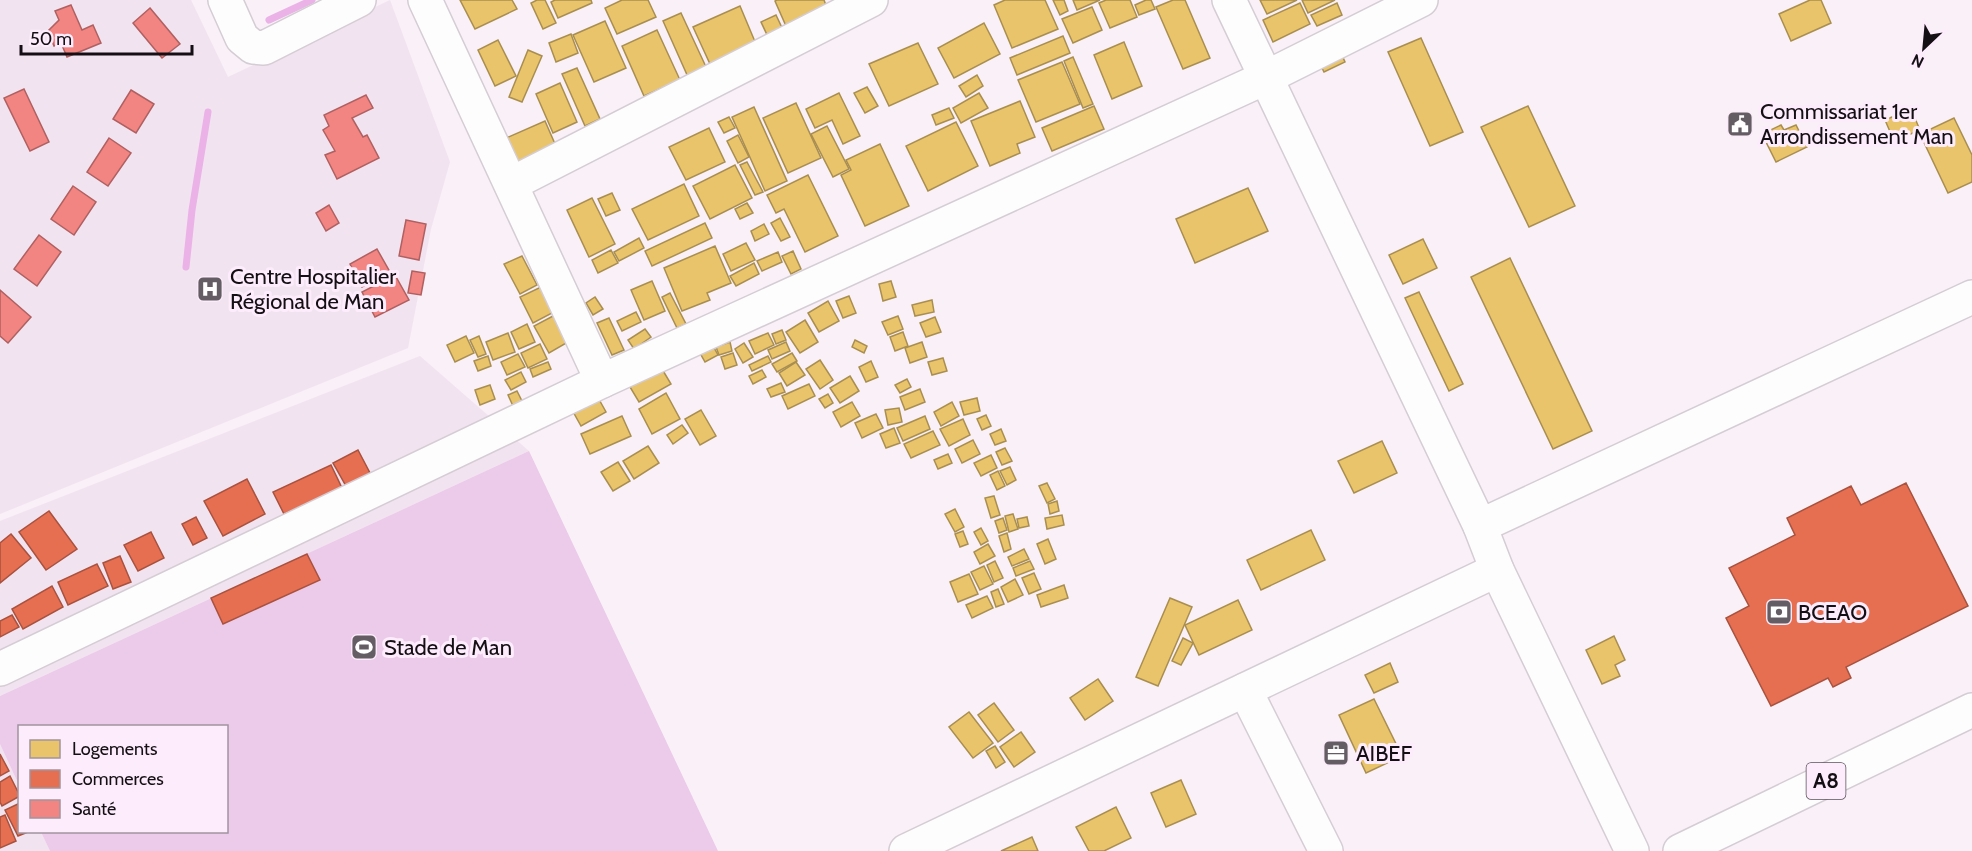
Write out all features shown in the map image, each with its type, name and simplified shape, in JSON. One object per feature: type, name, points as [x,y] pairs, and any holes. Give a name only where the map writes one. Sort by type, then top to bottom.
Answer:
[{"type":"street","points":[[225,0],[242,38],[253,47],[264,48],[359,0]]},
{"type":"street","points":[[425,0],[602,381]]},
{"type":"street","points":[[511,184],[871,0]]},
{"type":"street","points":[[1229,0],[1632,851]]},
{"type":"street","points":[[0,669],[602,381],[1265,78],[1421,0]]},
{"type":"street","points":[[1480,526],[1972,297]]},
{"type":"street","points":[[906,851],[1497,570]]},
{"type":"street","points":[[1245,690],[1326,851]]},
{"type":"street","name":"A8","points":[[1680,851],[1972,710]]},
{"type":"shaded area","name":"Centre Hospitalier Régional de Man","points":[[0,0],[191,0],[228,77],[390,0],[450,162],[431,229],[408,348],[0,514]]},
{"type":"shaded area","points":[[420,356],[529,451],[0,696],[0,521]]},
{"type":"shaded area","name":"Stade de Man","points":[[529,451],[718,851],[50,851],[41,833],[228,833],[228,725],[18,725],[18,783],[0,744],[0,696]]},
{"type":"shaded area","points":[[0,744],[18,783],[18,833],[41,833],[50,851],[0,851]]},
{"type":"building: Logements","points":[[460,0],[512,0],[517,9],[475,29]]},
{"type":"building: Logements","points":[[545,0],[556,23],[543,29],[531,3]]},
{"type":"building: Logements","points":[[591,0],[592,3],[558,18],[551,2]]},
{"type":"building: Logements","points":[[622,0],[648,0],[656,17],[617,34],[605,8]]},
{"type":"building: Logements","points":[[824,0],[827,8],[786,26],[775,1]]},
{"type":"building: Logements","points":[[1005,0],[1045,0],[1058,29],[1012,48],[994,5]]},
{"type":"building: Logements","points":[[1053,0],[1064,0],[1068,11],[1060,15]]},
{"type":"building: Logements","points":[[1073,0],[1100,0],[1077,10]]},
{"type":"building: Logements","points":[[1106,0],[1130,0],[1137,17],[1110,28],[1099,3]]},
{"type":"building: Logements","points":[[1151,0],[1155,9],[1139,15],[1135,5]]},
{"type":"building: Logements","points":[[1173,0],[1185,0],[1210,58],[1183,69],[1156,7]]},
{"type":"building: Logements","points":[[1260,0],[1297,0],[1267,14]]},
{"type":"building: Logements","points":[[1302,0],[1335,0],[1308,13]]},
{"type":"building: Logements","points":[[1810,0],[1821,0],[1831,23],[1791,41],[1779,14]]},
{"type":"building: Logements","points":[[1300,3],[1310,24],[1273,42],[1263,20]]},
{"type":"building: Logements","points":[[1337,3],[1342,15],[1317,26],[1311,15]]},
{"type":"building: Logements","points":[[740,6],[756,44],[710,64],[693,27]]},
{"type":"building: Logements","points":[[1092,7],[1102,30],[1073,43],[1062,19]]},
{"type":"building: Logements","points":[[681,13],[707,69],[688,77],[663,21]]},
{"type":"building: Logements","points":[[776,15],[784,32],[769,39],[761,22]]},
{"type":"building: Logements","points":[[605,21],[626,68],[594,82],[573,35]]},
{"type":"building: Logements","points":[[984,23],[1000,54],[954,78],[938,48]]},
{"type":"building: Logements","points":[[657,30],[680,80],[644,96],[622,46]]},
{"type":"building: Logements","points":[[571,34],[578,53],[556,62],[549,43]]},
{"type":"building: Logements","points":[[1063,36],[1070,53],[1017,75],[1010,58]]},
{"type":"building: Logements","points":[[1421,38],[1463,132],[1430,146],[1388,52]]},
{"type":"building: Logements","points":[[498,40],[516,76],[495,86],[478,50]]},
{"type":"building: Logements","points":[[1124,42],[1142,86],[1112,99],[1094,55]]},
{"type":"building: Logements","points":[[918,43],[938,84],[889,106],[869,64]]},
{"type":"building: Logements","points":[[528,50],[542,56],[522,102],[509,97]]},
{"type":"building: Logements","points":[[1341,53],[1345,62],[1324,72],[1319,62]]},
{"type":"building: Logements","points":[[1073,57],[1093,104],[1083,108],[1064,61]]},
{"type":"building: Logements","points":[[1062,62],[1080,104],[1036,122],[1018,80]]},
{"type":"building: Logements","points":[[577,68],[600,119],[585,126],[562,74]]},
{"type":"building: Logements","points":[[977,75],[983,86],[966,97],[959,86]]},
{"type":"building: Logements","points":[[560,83],[577,122],[553,133],[536,94]]},
{"type":"building: Logements","points":[[867,87],[878,106],[865,113],[854,93]]},
{"type":"building: Logements","points":[[839,93],[860,136],[843,144],[832,120],[815,128],[806,109]]},
{"type":"building: Logements","points":[[979,93],[988,108],[961,123],[953,108]]},
{"type":"building: Logements","points":[[1020,101],[1035,137],[1017,144],[1020,153],[990,166],[971,121]]},
{"type":"building: Logements","points":[[796,103],[821,158],[788,173],[763,118]]},
{"type":"building: Logements","points":[[1094,106],[1104,129],[1052,151],[1042,128]]},
{"type":"building: Logements","points":[[1528,106],[1575,206],[1529,227],[1481,127]]},
{"type":"building: Logements","points":[[754,107],[787,181],[765,191],[732,117]]},
{"type":"building: Logements","points":[[949,108],[954,118],[936,125],[932,115]]},
{"type":"building: Logements","points":[[1911,109],[1920,130],[1894,141],[1885,120]]},
{"type":"building: Logements","points":[[729,117],[735,128],[724,133],[718,122]]},
{"type":"building: Logements","points":[[1954,118],[1972,155],[1972,182],[1948,193],[1920,134]]},
{"type":"building: Logements","points":[[545,121],[555,144],[515,163],[504,139]]},
{"type":"building: Logements","points":[[956,122],[978,166],[928,191],[906,146]]},
{"type":"building: Logements","points":[[1781,125],[1784,130],[1796,125],[1807,147],[1776,162],[1762,134]]},
{"type":"building: Logements","points":[[827,126],[849,169],[833,177],[811,134]]},
{"type":"building: Logements","points":[[709,128],[725,162],[686,180],[669,147]]},
{"type":"building: Logements","points":[[738,135],[749,157],[738,163],[727,141]]},
{"type":"building: Logements","points":[[880,144],[909,206],[865,226],[841,175],[851,170],[846,160]]},
{"type":"building: Logements","points":[[747,162],[763,192],[755,195],[740,165]]},
{"type":"building: Logements","points":[[735,165],[752,198],[710,219],[693,186]]},
{"type":"building: Logements","points":[[808,175],[838,236],[805,252],[784,209],[776,213],[767,195]]},
{"type":"building: Logements","points":[[684,184],[699,216],[648,240],[632,209]]},
{"type":"building: Logements","points":[[1248,188],[1268,231],[1195,263],[1176,219]]},
{"type":"building: Logements","points":[[612,193],[620,210],[606,216],[598,199]]},
{"type":"building: Logements","points":[[592,198],[615,244],[589,257],[567,210]]},
{"type":"building: Logements","points":[[747,203],[753,213],[740,219],[735,209]]},
{"type":"building: Logements","points":[[780,218],[790,237],[781,241],[771,223]]},
{"type":"building: Logements","points":[[705,223],[712,238],[652,266],[645,251]]},
{"type":"building: Logements","points":[[764,224],[769,234],[755,241],[751,231]]},
{"type":"building: Logements","points":[[639,238],[644,248],[619,261],[614,252]]},
{"type":"building: Logements","points":[[1423,239],[1437,268],[1403,284],[1389,255]]},
{"type":"building: Logements","points":[[746,243],[755,260],[731,271],[723,254]]},
{"type":"building: Logements","points":[[715,246],[731,283],[707,293],[710,300],[682,311],[664,268]]},
{"type":"building: Logements","points":[[611,250],[618,263],[598,273],[592,260]]},
{"type":"building: Logements","points":[[793,251],[801,269],[791,274],[782,256]]},
{"type":"building: Logements","points":[[778,252],[782,262],[762,271],[757,261]]},
{"type":"building: Logements","points":[[522,256],[537,285],[520,294],[504,264]]},
{"type":"building: Logements","points":[[1510,258],[1592,431],[1553,449],[1471,277]]},
{"type":"building: Logements","points":[[754,263],[759,274],[736,286],[730,276]]},
{"type":"building: Logements","points":[[652,281],[665,311],[644,320],[631,290]]},
{"type":"building: Logements","points":[[891,281],[896,297],[883,301],[879,284]]},
{"type":"building: Logements","points":[[541,287],[554,312],[533,323],[520,297]]},
{"type":"building: Logements","points":[[1419,292],[1463,384],[1449,391],[1405,298]]},
{"type":"building: Logements","points":[[670,293],[686,324],[677,328],[662,297]]},
{"type":"building: Logements","points":[[849,296],[856,313],[843,318],[836,301]]},
{"type":"building: Logements","points":[[595,297],[603,309],[593,315],[586,303]]},
{"type":"building: Logements","points":[[932,300],[934,312],[915,316],[912,305]]},
{"type":"building: Logements","points":[[828,301],[839,321],[819,332],[808,313]]},
{"type":"building: Logements","points":[[636,312],[641,322],[622,331],[617,321]]},
{"type":"building: Logements","points":[[553,316],[568,342],[549,353],[534,326]]},
{"type":"building: Logements","points":[[898,316],[903,329],[888,335],[882,322]]},
{"type":"building: Logements","points":[[935,317],[941,332],[926,337],[920,323]]},
{"type":"building: Logements","points":[[609,318],[624,350],[612,355],[597,323]]},
{"type":"building: Logements","points":[[805,320],[818,342],[800,353],[786,332]]},
{"type":"building: Logements","points":[[527,324],[535,342],[519,349],[511,332]]},
{"type":"building: Logements","points":[[645,329],[651,337],[634,349],[628,340]]},
{"type":"building: Logements","points":[[782,330],[786,340],[776,344],[772,334]]},
{"type":"building: Logements","points":[[903,332],[908,346],[895,351],[890,337]]},
{"type":"building: Logements","points":[[508,333],[515,352],[493,360],[486,342]]},
{"type":"building: Logements","points":[[768,333],[774,345],[755,354],[749,341]]},
{"type":"building: Logements","points":[[466,336],[474,353],[455,362],[447,345]]},
{"type":"building: Logements","points":[[479,336],[486,354],[478,357],[470,340]]},
{"type":"building: Logements","points":[[855,340],[867,346],[864,353],[852,347]]},
{"type":"building: Logements","points":[[730,342],[732,351],[719,355],[716,347]]},
{"type":"building: Logements","points":[[786,342],[790,351],[772,359],[768,350]]},
{"type":"building: Logements","points":[[922,342],[927,357],[910,363],[905,348]]},
{"type":"building: Logements","points":[[744,343],[753,357],[743,363],[735,349]]},
{"type":"building: Logements","points":[[540,344],[547,359],[528,368],[521,353]]},
{"type":"building: Logements","points":[[713,346],[718,355],[705,362],[700,353]]},
{"type":"building: Logements","points":[[733,353],[737,365],[725,369],[721,357]]},
{"type":"building: Logements","points":[[792,353],[797,361],[777,372],[772,364]]},
{"type":"building: Logements","points":[[518,354],[525,367],[507,375],[501,362]]},
{"type":"building: Logements","points":[[488,356],[491,366],[478,371],[474,361]]},
{"type":"building: Logements","points":[[768,356],[771,362],[752,371],[749,365]]},
{"type":"building: Logements","points":[[943,358],[947,371],[932,375],[928,362]]},
{"type":"building: Logements","points":[[820,360],[833,380],[820,389],[806,369]]},
{"type":"building: Logements","points":[[871,361],[878,377],[866,382],[859,367]]},
{"type":"building: Logements","points":[[548,362],[551,369],[533,377],[530,369]]},
{"type":"building: Logements","points":[[796,362],[805,375],[787,386],[779,373]]},
{"type":"building: Logements","points":[[659,364],[671,384],[639,402],[627,382]]},
{"type":"building: Logements","points":[[762,370],[766,377],[753,384],[749,376]]},
{"type":"building: Logements","points":[[521,372],[526,382],[511,390],[505,380]]},
{"type":"building: Logements","points":[[850,376],[859,391],[840,403],[830,388]]},
{"type":"building: Logements","points":[[907,379],[911,387],[900,393],[895,385]]},
{"type":"building: Logements","points":[[781,383],[785,392],[771,397],[767,389]]},
{"type":"building: Logements","points":[[809,384],[815,396],[788,409],[782,396]]},
{"type":"building: Logements","points":[[490,385],[495,399],[480,405],[475,390]]},
{"type":"building: Logements","points":[[920,389],[925,402],[905,410],[900,397]]},
{"type":"building: Logements","points":[[517,391],[522,401],[513,406],[508,395]]},
{"type":"building: Logements","points":[[666,393],[680,419],[652,434],[639,409]]},
{"type":"building: Logements","points":[[596,394],[606,412],[581,426],[571,408]]},
{"type":"building: Logements","points":[[828,394],[833,403],[825,408],[819,399]]},
{"type":"building: Logements","points":[[977,398],[980,411],[964,415],[960,402]]},
{"type":"building: Logements","points":[[852,402],[860,416],[841,427],[833,412]]},
{"type":"building: Logements","points":[[952,402],[959,416],[941,426],[934,412]]},
{"type":"building: Logements","points":[[899,408],[902,422],[888,425],[885,410]]},
{"type":"building: Logements","points":[[701,410],[716,436],[700,445],[685,419]]},
{"type":"building: Logements","points":[[876,414],[883,428],[862,438],[855,423]]},
{"type":"building: Logements","points":[[986,415],[991,426],[982,430],[977,419]]},
{"type":"building: Logements","points":[[622,416],[631,436],[590,454],[581,434]]},
{"type":"building: Logements","points":[[925,416],[930,429],[903,441],[897,428]]},
{"type":"building: Logements","points":[[963,419],[970,435],[949,446],[940,429]]},
{"type":"building: Logements","points":[[682,425],[688,433],[673,444],[667,435]]},
{"type":"building: Logements","points":[[894,428],[900,443],[886,448],[880,434]]},
{"type":"building: Logements","points":[[1001,429],[1006,441],[995,445],[990,434]]},
{"type":"building: Logements","points":[[933,431],[940,445],[911,458],[904,444]]},
{"type":"building: Logements","points":[[973,440],[980,454],[962,463],[955,449]]},
{"type":"building: Logements","points":[[1382,441],[1397,473],[1354,493],[1338,461]]},
{"type":"building: Logements","points":[[648,446],[659,463],[634,479],[623,461]]},
{"type":"building: Logements","points":[[1005,448],[1012,461],[1002,465],[996,452]]},
{"type":"building: Logements","points":[[948,454],[952,463],[938,469],[934,460]]},
{"type":"building: Logements","points":[[991,455],[997,468],[981,476],[974,463]]},
{"type":"building: Logements","points":[[618,462],[630,481],[613,491],[601,472]]},
{"type":"building: Logements","points":[[1010,467],[1016,480],[1007,485],[1000,471]]},
{"type":"building: Logements","points":[[998,471],[1005,486],[997,490],[990,475]]},
{"type":"building: Logements","points":[[1047,483],[1055,499],[1047,503],[1039,486]]},
{"type":"building: Logements","points":[[994,496],[1000,515],[991,518],[985,498]]},
{"type":"building: Logements","points":[[1057,501],[1059,511],[1050,514],[1048,504]]},
{"type":"building: Logements","points":[[955,509],[964,527],[955,532],[945,514]]},
{"type":"building: Logements","points":[[1013,514],[1018,529],[1009,532],[1005,516]]},
{"type":"building: Logements","points":[[1062,515],[1064,525],[1047,529],[1045,518]]},
{"type":"building: Logements","points":[[1027,517],[1029,526],[1019,528],[1017,519]]},
{"type":"building: Logements","points":[[1003,518],[1007,530],[999,533],[995,521]]},
{"type":"building: Logements","points":[[981,528],[988,541],[981,545],[974,532]]},
{"type":"building: Logements","points":[[1311,530],[1325,560],[1261,590],[1247,560]]},
{"type":"building: Logements","points":[[963,531],[968,544],[960,547],[955,534]]},
{"type":"building: Logements","points":[[1007,533],[1011,549],[1004,552],[999,536]]},
{"type":"building: Logements","points":[[1048,539],[1056,559],[1045,564],[1037,544]]},
{"type":"building: Logements","points":[[988,544],[995,556],[980,564],[974,552]]},
{"type":"building: Logements","points":[[1024,549],[1029,559],[1012,566],[1008,557]]},
{"type":"building: Logements","points":[[995,561],[1003,578],[994,582],[987,565]]},
{"type":"building: Logements","points":[[1030,561],[1034,569],[1016,576],[1013,568]]},
{"type":"building: Logements","points":[[984,566],[993,584],[980,590],[971,572]]},
{"type":"building: Logements","points":[[1034,573],[1041,589],[1029,594],[1022,578]]},
{"type":"building: Logements","points":[[969,574],[978,594],[958,602],[950,582]]},
{"type":"building: Logements","points":[[1015,579],[1023,595],[1008,602],[1001,587]]},
{"type":"building: Logements","points":[[1064,585],[1068,598],[1041,607],[1037,595]]},
{"type":"building: Logements","points":[[998,589],[1004,604],[996,607],[991,592]]},
{"type":"building: Logements","points":[[987,596],[993,608],[972,618],[966,605]]},
{"type":"building: Logements","points":[[1170,598],[1192,607],[1158,686],[1136,677]]},
{"type":"building: Logements","points":[[1238,600],[1252,630],[1199,655],[1185,625]]},
{"type":"building: Logements","points":[[1614,636],[1625,660],[1615,665],[1620,676],[1602,684],[1586,650]]},
{"type":"building: Logements","points":[[1183,638],[1193,643],[1181,665],[1172,661]]},
{"type":"building: Logements","points":[[1390,663],[1398,682],[1374,693],[1365,675]]},
{"type":"building: Logements","points":[[1098,679],[1113,701],[1085,720],[1070,698]]},
{"type":"building: Logements","points":[[1374,699],[1402,756],[1366,773],[1339,715]]},
{"type":"building: Logements","points":[[994,703],[1014,730],[998,742],[978,715]]},
{"type":"building: Logements","points":[[969,712],[993,743],[973,758],[949,727]]},
{"type":"building: Logements","points":[[1021,732],[1035,752],[1014,767],[1000,747]]},
{"type":"building: Logements","points":[[995,746],[1005,762],[996,768],[986,751]]},
{"type":"building: Logements","points":[[1181,780],[1196,814],[1166,827],[1151,793]]},
{"type":"building: Logements","points":[[1116,807],[1131,838],[1104,851],[1089,851],[1076,827]]},
{"type":"building: Logements","points":[[1032,837],[1038,851],[1001,851]]},
{"type":"building: Commerces","points":[[358,450],[370,473],[346,486],[333,463]]},
{"type":"building: Commerces","points":[[331,465],[342,488],[284,514],[273,492]]},
{"type":"building: Commerces","points":[[247,479],[265,514],[223,536],[204,501]]},
{"type":"building: Commerces","points":[[1906,483],[1968,606],[1846,667],[1851,678],[1833,687],[1828,678],[1771,706],[1726,618],[1749,606],[1729,568],[1795,535],[1787,518],[1851,486],[1861,505]]},
{"type":"building: Commerces","points":[[49,511],[77,549],[46,570],[19,532]]},
{"type":"building: Commerces","points":[[196,517],[207,538],[193,545],[182,524]]},
{"type":"building: Commerces","points":[[151,532],[164,558],[138,571],[124,545]]},
{"type":"building: Commerces","points":[[11,534],[31,558],[0,583],[0,543]]},
{"type":"building: Commerces","points":[[307,554],[320,580],[223,624],[211,598]]},
{"type":"building: Commerces","points":[[120,556],[131,582],[113,589],[103,563]]},
{"type":"building: Commerces","points":[[97,564],[108,586],[68,605],[58,582]]},
{"type":"building: Commerces","points":[[52,586],[63,607],[23,629],[12,609]]},
{"type":"building: Commerces","points":[[12,615],[19,627],[0,637],[0,621]]},
{"type":"building: Commerces","points":[[0,754],[9,771],[0,776]]},
{"type":"building: Commerces","points":[[10,776],[18,792],[18,797],[2,806],[0,802],[0,782]]},
{"type":"building: Commerces","points":[[18,804],[18,833],[26,833],[18,836],[5,810]]},
{"type":"building: Commerces","points":[[5,815],[16,841],[0,848],[0,817]]},
{"type":"building: Santé","points":[[71,5],[82,30],[93,25],[101,43],[67,57],[61,43],[54,46],[48,31],[59,20],[55,11]]},
{"type":"building: Santé","points":[[150,8],[180,44],[162,58],[133,23]]},
{"type":"building: Santé","points":[[24,89],[49,142],[30,151],[4,98]]},
{"type":"building: Santé","points":[[131,90],[154,104],[136,133],[113,119]]},
{"type":"building: Santé","points":[[366,95],[373,108],[352,118],[363,137],[367,135],[379,158],[337,179],[325,155],[335,151],[323,130],[329,126],[324,115]]},
{"type":"building: Santé","points":[[109,138],[131,153],[108,186],[87,172]]},
{"type":"building: Santé","points":[[73,186],[96,202],[74,235],[51,219]]},
{"type":"building: Santé","points":[[329,205],[339,223],[326,231],[316,213]]},
{"type":"building: Santé","points":[[406,220],[426,224],[419,260],[399,256]]},
{"type":"building: Santé","points":[[39,235],[61,252],[37,286],[14,269]]},
{"type":"building: Santé","points":[[377,249],[390,272],[362,287],[350,264]]},
{"type":"building: Santé","points":[[412,271],[425,273],[421,295],[408,293]]},
{"type":"building: Santé","points":[[395,275],[409,300],[375,317],[362,292]]},
{"type":"building: Santé","points":[[0,290],[31,317],[8,343],[0,336]]},
{"type":"waterway","points":[[269,20],[312,0]]},
{"type":"waterway","points":[[186,267],[192,210],[208,112]]},
{"type":"place","name":"Commissariat 1er Arrondissement Man","points":[[1740,124]]},
{"type":"place","name":"Centre Hospitalier Régional de Man","points":[[210,289]]},
{"type":"place","name":"BCEAO","points":[[1779,612]]},
{"type":"place","name":"Stade de Man","points":[[364,647]]},
{"type":"place","name":"AIBEF","points":[[1336,753]]}]
